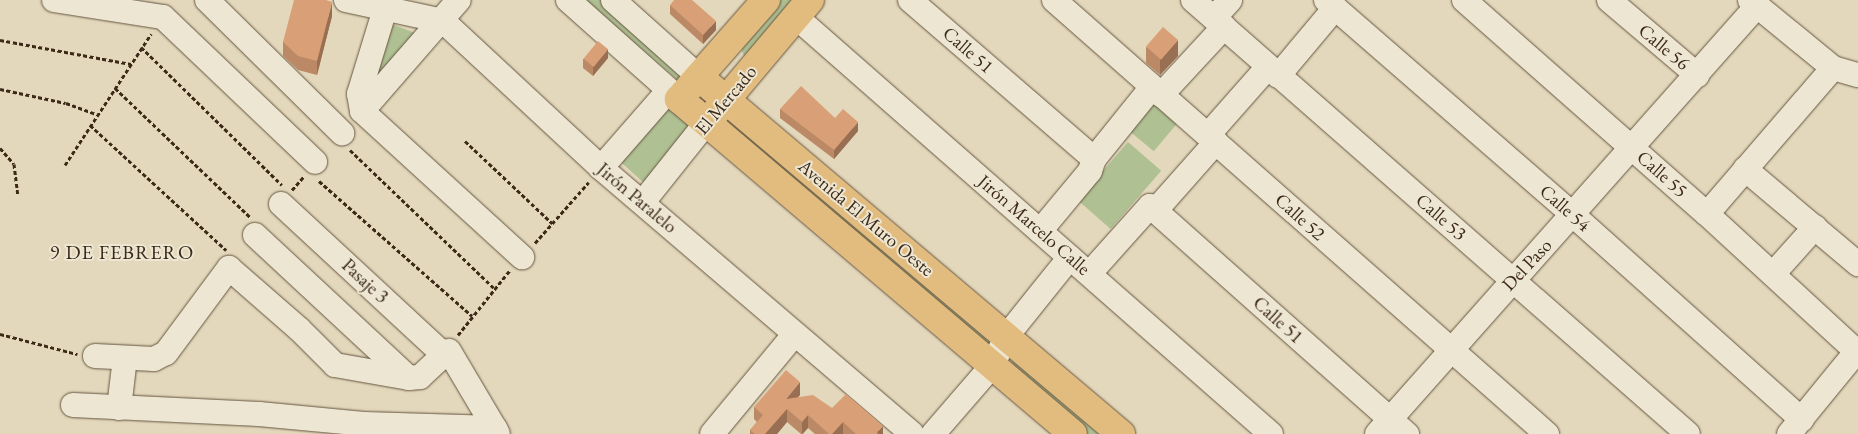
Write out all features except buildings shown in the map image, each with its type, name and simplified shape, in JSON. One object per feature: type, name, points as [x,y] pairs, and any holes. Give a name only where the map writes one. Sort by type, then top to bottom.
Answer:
[{"type":"main road","name":"El Mercado","points":[[674,95],[699,77],[766,0]]},
{"type":"main road","name":"El Mercado","points":[[706,123],[803,8]]},
{"type":"main road","name":"Avenida El Muro Oeste","points":[[699,77],[1121,434]]},
{"type":"main road","name":"Avenida El Muro Oeste","points":[[674,95],[1073,434]]},
{"type":"street","points":[[54,0],[163,17],[315,170]]},
{"type":"street","points":[[207,0],[343,139]]},
{"type":"street","points":[[346,0],[443,22]]},
{"type":"street","points":[[362,111],[443,22],[460,0]]},
{"type":"street","name":"Avenida El Muro Oeste","points":[[568,0],[674,95]]},
{"type":"street","name":"Avenida El Muro Oeste","points":[[613,0],[699,77]]},
{"type":"street","name":"Calle 51","points":[[910,0],[1094,159]]},
{"type":"street","name":"Calle 52","points":[[1054,0],[1546,434]]},
{"type":"street","name":"Calle 53","points":[[1193,0],[1272,72],[1513,278],[1688,434]]},
{"type":"street","points":[[1040,231],[1090,171],[1094,159],[1219,22],[1230,0]]},
{"type":"street","name":"Calle 55","points":[[1464,0],[1707,214],[1857,352]]},
{"type":"street","name":"Calle 56","points":[[1609,0],[1697,75]]},
{"type":"street","points":[[1753,3],[1833,68],[1858,75]]},
{"type":"street","name":"Del Paso","points":[[1391,429],[1450,350],[1697,75],[1753,3]]},
{"type":"street","points":[[1090,273],[1152,208],[1330,4]]},
{"type":"street","name":"Calle 54","points":[[1330,4],[1573,215],[1796,427]]},
{"type":"street","name":"Jirón Marcelo Calle","points":[[803,8],[1040,231],[1271,434]]},
{"type":"street","points":[[384,10],[359,94],[362,111],[522,257]]},
{"type":"street","name":"Jirón Paralelo","points":[[443,22],[602,168],[794,335],[912,434]]},
{"type":"street","points":[[1707,214],[1833,68]]},
{"type":"street","points":[[602,168],[674,95]]},
{"type":"street","name":"El Mercado","points":[[643,202],[706,123]]},
{"type":"street","points":[[1746,169],[1858,264]]},
{"type":"street","name":"Pasaje 3","points":[[285,198],[447,353],[496,431]]},
{"type":"street","name":"Calle 51","points":[[1152,208],[1391,429]]},
{"type":"street","points":[[1773,274],[1815,227]]},
{"type":"street","points":[[254,228],[409,378]]},
{"type":"street","points":[[933,434],[992,366],[1006,336],[1070,257]]},
{"type":"street","points":[[95,356],[154,359],[166,353],[229,268],[299,329],[334,365],[409,378],[420,377],[447,353]]},
{"type":"street","points":[[712,434],[794,335]]},
{"type":"street","points":[[1796,427],[1857,352]]},
{"type":"street","points":[[119,408],[125,358]]},
{"type":"street","points":[[73,406],[259,414],[364,424],[496,431]]},
{"type":"path","points":[[65,165],[141,47],[163,17]]},
{"type":"path","points":[[0,40],[131,64]]},
{"type":"path","points":[[141,47],[285,198]]},
{"type":"path","points":[[116,88],[254,228]]},
{"type":"path","points":[[0,89],[66,103],[97,114]]},
{"type":"path","points":[[90,125],[228,252]]},
{"type":"path","points":[[343,139],[494,288]]},
{"type":"path","points":[[465,141],[552,223]]},
{"type":"path","points":[[0,148],[14,164],[18,196]]},
{"type":"path","points":[[315,170],[472,316]]},
{"type":"path","points":[[0,334],[95,356]]},
{"type":"green space","points":[[585,0],[604,0],[688,72],[680,82]]},
{"type":"green space","points":[[772,0],[795,0],[744,56],[740,46]]},
{"type":"green space","points":[[389,23],[423,36],[368,94]]},
{"type":"green space","points":[[1152,99],[1179,121],[1154,151],[1127,129]]},
{"type":"green space","points":[[667,104],[695,129],[646,184],[617,159]]},
{"type":"green space","points":[[735,116],[995,335],[987,345],[727,126]]},
{"type":"green space","points":[[1128,142],[1161,171],[1111,229],[1077,200]]},
{"type":"green space","points":[[1016,357],[1105,434],[1086,434],[1008,366]]},
{"type":"district","name":"9 DE FEBRERO","points":[[122,252]]}]
